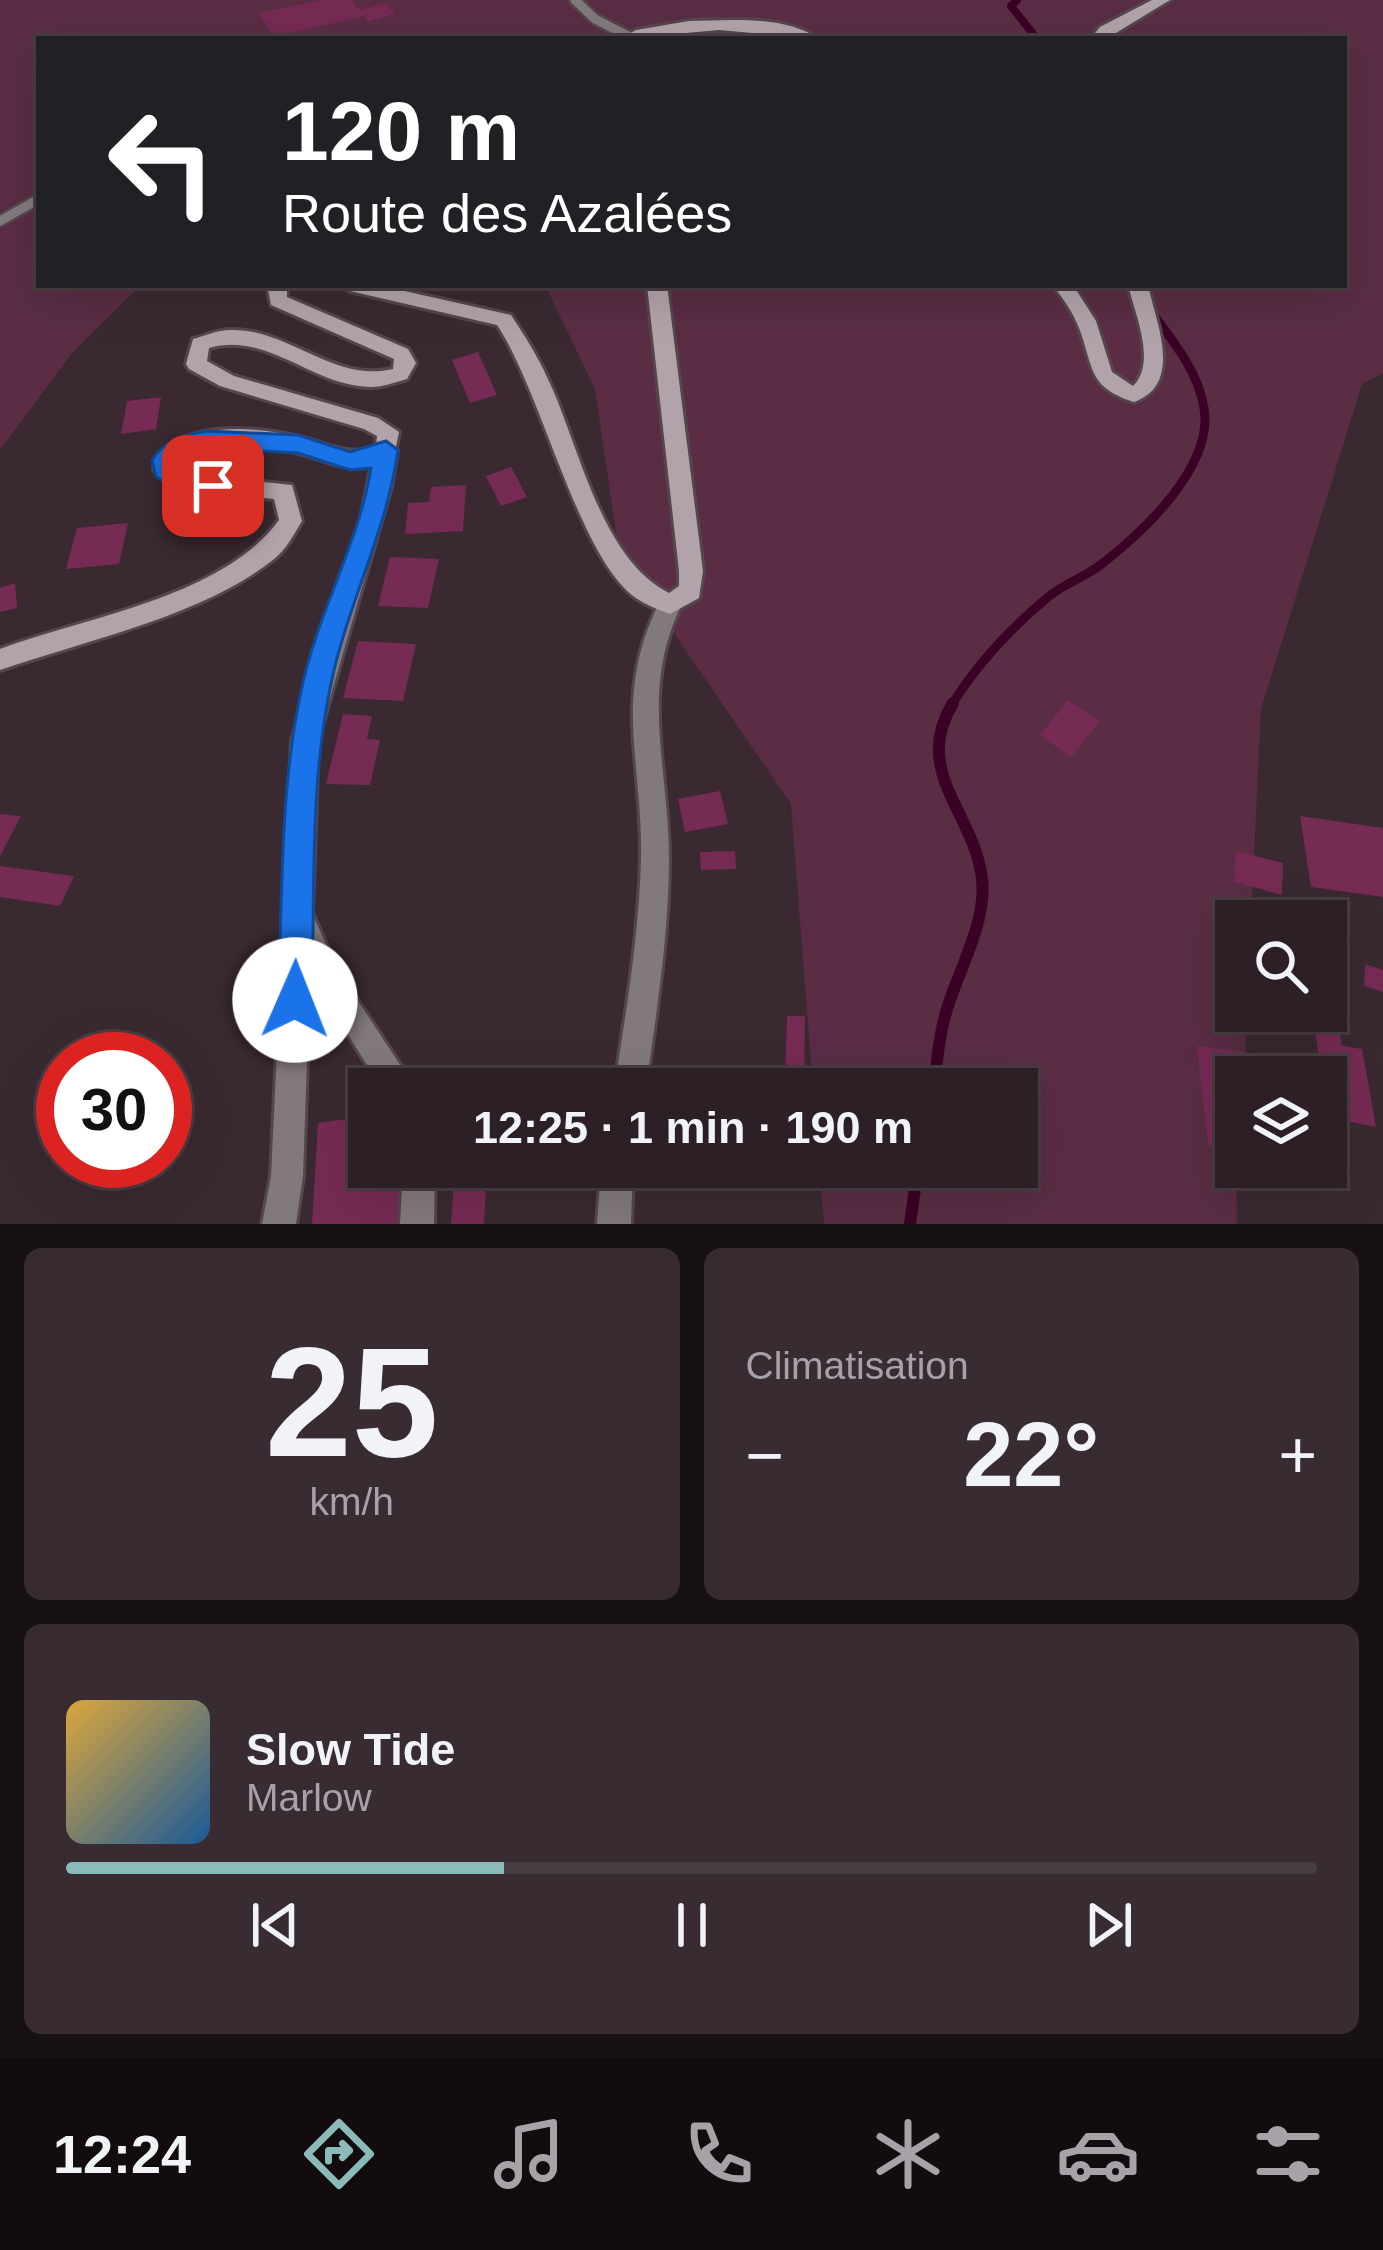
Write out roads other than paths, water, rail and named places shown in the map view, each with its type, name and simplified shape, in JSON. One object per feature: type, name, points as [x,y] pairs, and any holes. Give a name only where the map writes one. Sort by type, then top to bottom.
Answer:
[{"type":"main road","points":[[1100,36],[1163,0]]},
{"type":"main road","points":[[637,36],[735,25],[800,30],[808,36]]},
{"type":"main road","points":[[0,660],[232,579],[278,538],[291,518],[292,503],[284,491],[180,482],[165,470],[164,460],[186,443],[284,443],[350,461],[374,458],[386,450],[388,432],[371,423],[227,381],[196,364],[200,344],[228,335],[266,343],[364,383],[400,374],[406,363],[401,355],[294,311],[278,300],[277,288]]},
{"type":"main road","points":[[363,288],[504,320],[532,360],[608,551],[645,595],[670,604],[691,591],[691,572],[657,288]]},
{"type":"main road","points":[[1065,288],[1091,332],[1097,368],[1106,381],[1134,395],[1146,391],[1155,366],[1139,288]]},
{"type":"street","points":[[278,1224],[287,1176],[305,740],[319,672],[379,499],[386,450]]},
{"type":"street","points":[[633,1068],[655,856],[645,716],[646,654],[670,604]]},
{"type":"street","points":[[296,909],[327,979],[386,1068]]},
{"type":"street","points":[[417,1224],[418,1188]]},
{"type":"street","points":[[614,1224],[616,1188]]},
{"type":"lane","points":[[575,0],[595,19],[626,36]]},
{"type":"lane","points":[[0,221],[36,201]]},
{"type":"waterway","points":[[1017,0],[1011,6],[1035,36]]},
{"type":"waterway","points":[[1135,288],[1146,306]]},
{"type":"waterway","points":[[953,704],[1021,621],[1055,592],[1103,563],[1156,515],[1198,452],[1204,430],[1201,394],[1181,354],[1146,306]]},
{"type":"waterway","points":[[936,1068],[945,1016],[977,927],[982,895],[977,856],[942,771],[942,727],[953,704]]},
{"type":"waterway","points":[[910,1224],[915,1188]]}]
